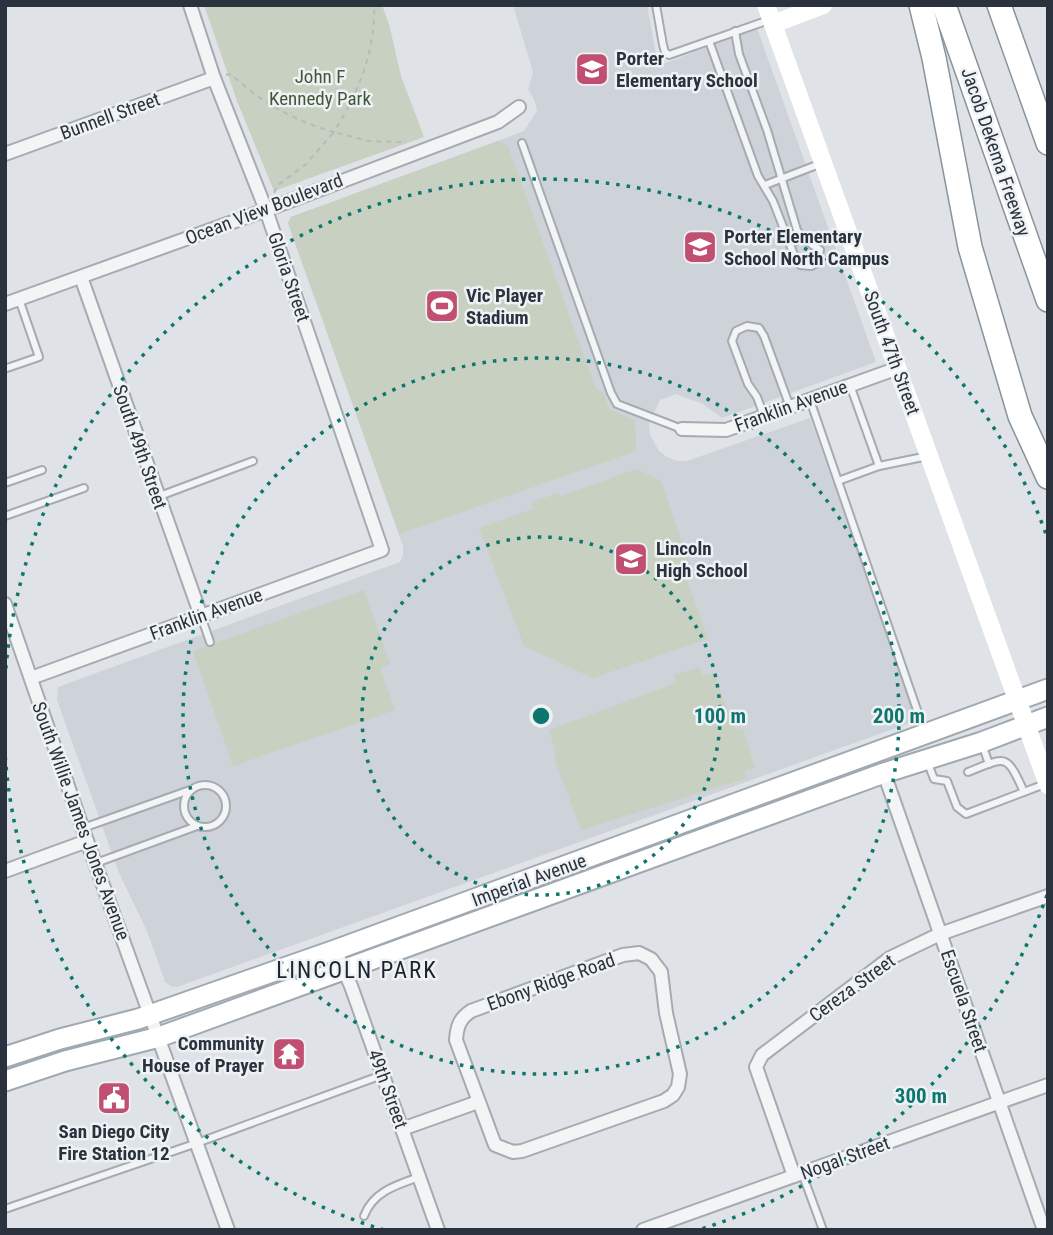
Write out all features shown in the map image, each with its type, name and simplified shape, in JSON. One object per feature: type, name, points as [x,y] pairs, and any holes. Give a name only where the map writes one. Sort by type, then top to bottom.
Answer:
[{"type":"highway","points":[[921,5],[934,58],[970,247],[1020,416],[1048,477]]},
{"type":"highway","name":"Jacob Dekema Freeway","points":[[944,5],[1048,300]]},
{"type":"highway","points":[[1000,5],[1048,110]]},
{"type":"highway","points":[[1000,5],[1048,143]]},
{"type":"main road","points":[[770,16],[823,5]]},
{"type":"main road","name":"South 47th Street","points":[[770,16],[1047,784]]},
{"type":"main road","name":"Imperial Avenue","points":[[5,1081],[65,1061],[159,1037],[339,959],[1048,689]]},
{"type":"main road","name":"Imperial Avenue","points":[[5,1057],[339,959],[982,742],[1048,717]]},
{"type":"street","name":"Gloria Street","points":[[190,5],[214,78],[266,210],[382,550]]},
{"type":"street","name":"Bunnell Street","points":[[5,154],[214,78]]},
{"type":"street","name":"Ocean View Boulevard","points":[[5,304],[266,210],[498,122],[519,107]]},
{"type":"street","name":"South 49th Street","points":[[81,277],[201,616]]},
{"type":"street","name":"Franklin Avenue","points":[[682,429],[726,430],[898,368]]},
{"type":"street","name":"Franklin Avenue","points":[[31,678],[382,550]]},
{"type":"street","name":"South Willie James Jones Avenue","points":[[5,604],[228,1230]]},
{"type":"street","name":"Escuela Street","points":[[884,773],[1044,1230]]},
{"type":"street","points":[[5,871],[88,841]]},
{"type":"street","name":"Cereza Street","points":[[798,1175],[756,1067],[762,1055],[890,958],[940,934],[1048,896]]},
{"type":"street","name":"Ebony Ridge Road","points":[[639,953],[651,958],[661,972],[666,1013],[680,1074],[678,1087],[673,1095],[664,1101],[513,1152],[495,1145],[478,1102],[456,1040],[457,1026],[463,1016],[623,955],[639,953]]},
{"type":"street","name":"49th Street","points":[[339,959],[438,1230]]},
{"type":"street","name":"Nogal Street","points":[[643,1230],[1048,1085]]},
{"type":"street","points":[[402,1129],[478,1102]]},
{"type":"lane","points":[[656,5],[663,45],[669,55],[770,16]]},
{"type":"lane","points":[[709,41],[758,176],[765,185],[796,260],[800,265],[811,266],[817,263],[820,250],[797,230],[767,130],[739,54],[735,31]]},
{"type":"lane","points":[[522,144],[617,404],[682,429]]},
{"type":"lane","points":[[765,185],[823,162]]},
{"type":"lane","points":[[7,369],[39,357],[19,299]]},
{"type":"lane","points":[[764,416],[757,397],[748,384],[732,341],[736,331],[747,326],[759,328],[764,335],[790,407]]},
{"type":"lane","points":[[850,385],[879,466]]},
{"type":"lane","points":[[810,400],[925,734]]},
{"type":"lane","points":[[838,481],[879,466],[930,455]]},
{"type":"lane","points":[[157,496],[253,461]]},
{"type":"lane","points":[[5,483],[41,470]]},
{"type":"lane","points":[[5,516],[83,488]]},
{"type":"lane","points":[[201,616],[210,642]]},
{"type":"lane","points":[[982,742],[989,764]]},
{"type":"lane","points":[[926,759],[934,779],[947,781],[957,807],[966,814],[1047,784]]},
{"type":"lane","points":[[968,772],[1000,759],[1010,763],[1024,792]]},
{"type":"lane","points":[[83,828],[198,786],[213,786],[219,789],[226,800],[226,813],[218,824],[205,828],[191,822],[184,810],[184,802],[192,789]]},
{"type":"lane","points":[[96,863],[197,826]]},
{"type":"lane","points":[[5,1209],[197,1143],[382,1075]]},
{"type":"lane","points":[[798,1175],[823,1230]]},
{"type":"lane","points":[[364,1216],[373,1198],[392,1187],[419,1177]]},
{"type":"path","points":[[266,210],[278,185],[306,164],[334,132],[348,110],[366,66],[372,37],[374,5]]},
{"type":"path","points":[[214,78],[231,74],[251,92],[305,124],[368,141],[400,142],[408,146],[411,153]]},
{"type":"shaded area","name":"Lincoln High School","points":[[513,5],[647,5],[658,66],[757,28],[876,362],[722,418],[703,404],[676,394],[660,400],[649,423],[650,435],[659,451],[667,457],[687,461],[810,418],[918,720],[177,987],[171,986],[165,982],[147,931],[119,873],[57,700],[58,687],[400,562],[403,546],[288,223],[291,217],[524,131],[537,111],[528,90],[533,72]]},
{"type":"green space","name":"John F Kennedy Park","points":[[204,5],[382,5],[401,76],[424,137],[274,191],[237,101]]},
{"type":"green space","name":"Vic Player Stadium","points":[[498,141],[508,146],[596,389],[604,393],[609,409],[635,420],[636,451],[399,534],[288,223],[291,217]]},
{"type":"green space","points":[[637,469],[661,481],[690,566],[683,569],[708,639],[593,678],[524,646],[479,528],[533,509],[531,502],[559,493],[561,496]]},
{"type":"green space","points":[[364,590],[390,664],[380,668],[395,710],[233,766],[193,651]]},
{"type":"green space","points":[[699,667],[703,676],[715,676],[735,730],[743,728],[755,768],[744,771],[747,778],[581,830],[556,763],[549,730],[676,683],[674,675]]},
{"type":"place","name":"Porter Elementary School","points":[[592,69]]},
{"type":"place","name":"Porter Elementary School North Campus","points":[[700,247]]},
{"type":"place","name":"Vic Player Stadium","points":[[442,306]]},
{"type":"place","name":"Lincoln High School","points":[[631,559]]},
{"type":"place","name":"Community House of Prayer","points":[[289,1054]]},
{"type":"place","name":"San Diego City Fire Station 12","points":[[114,1098]]},
{"type":"district","name":"LINCOLN PARK","points":[[357,970]]}]
